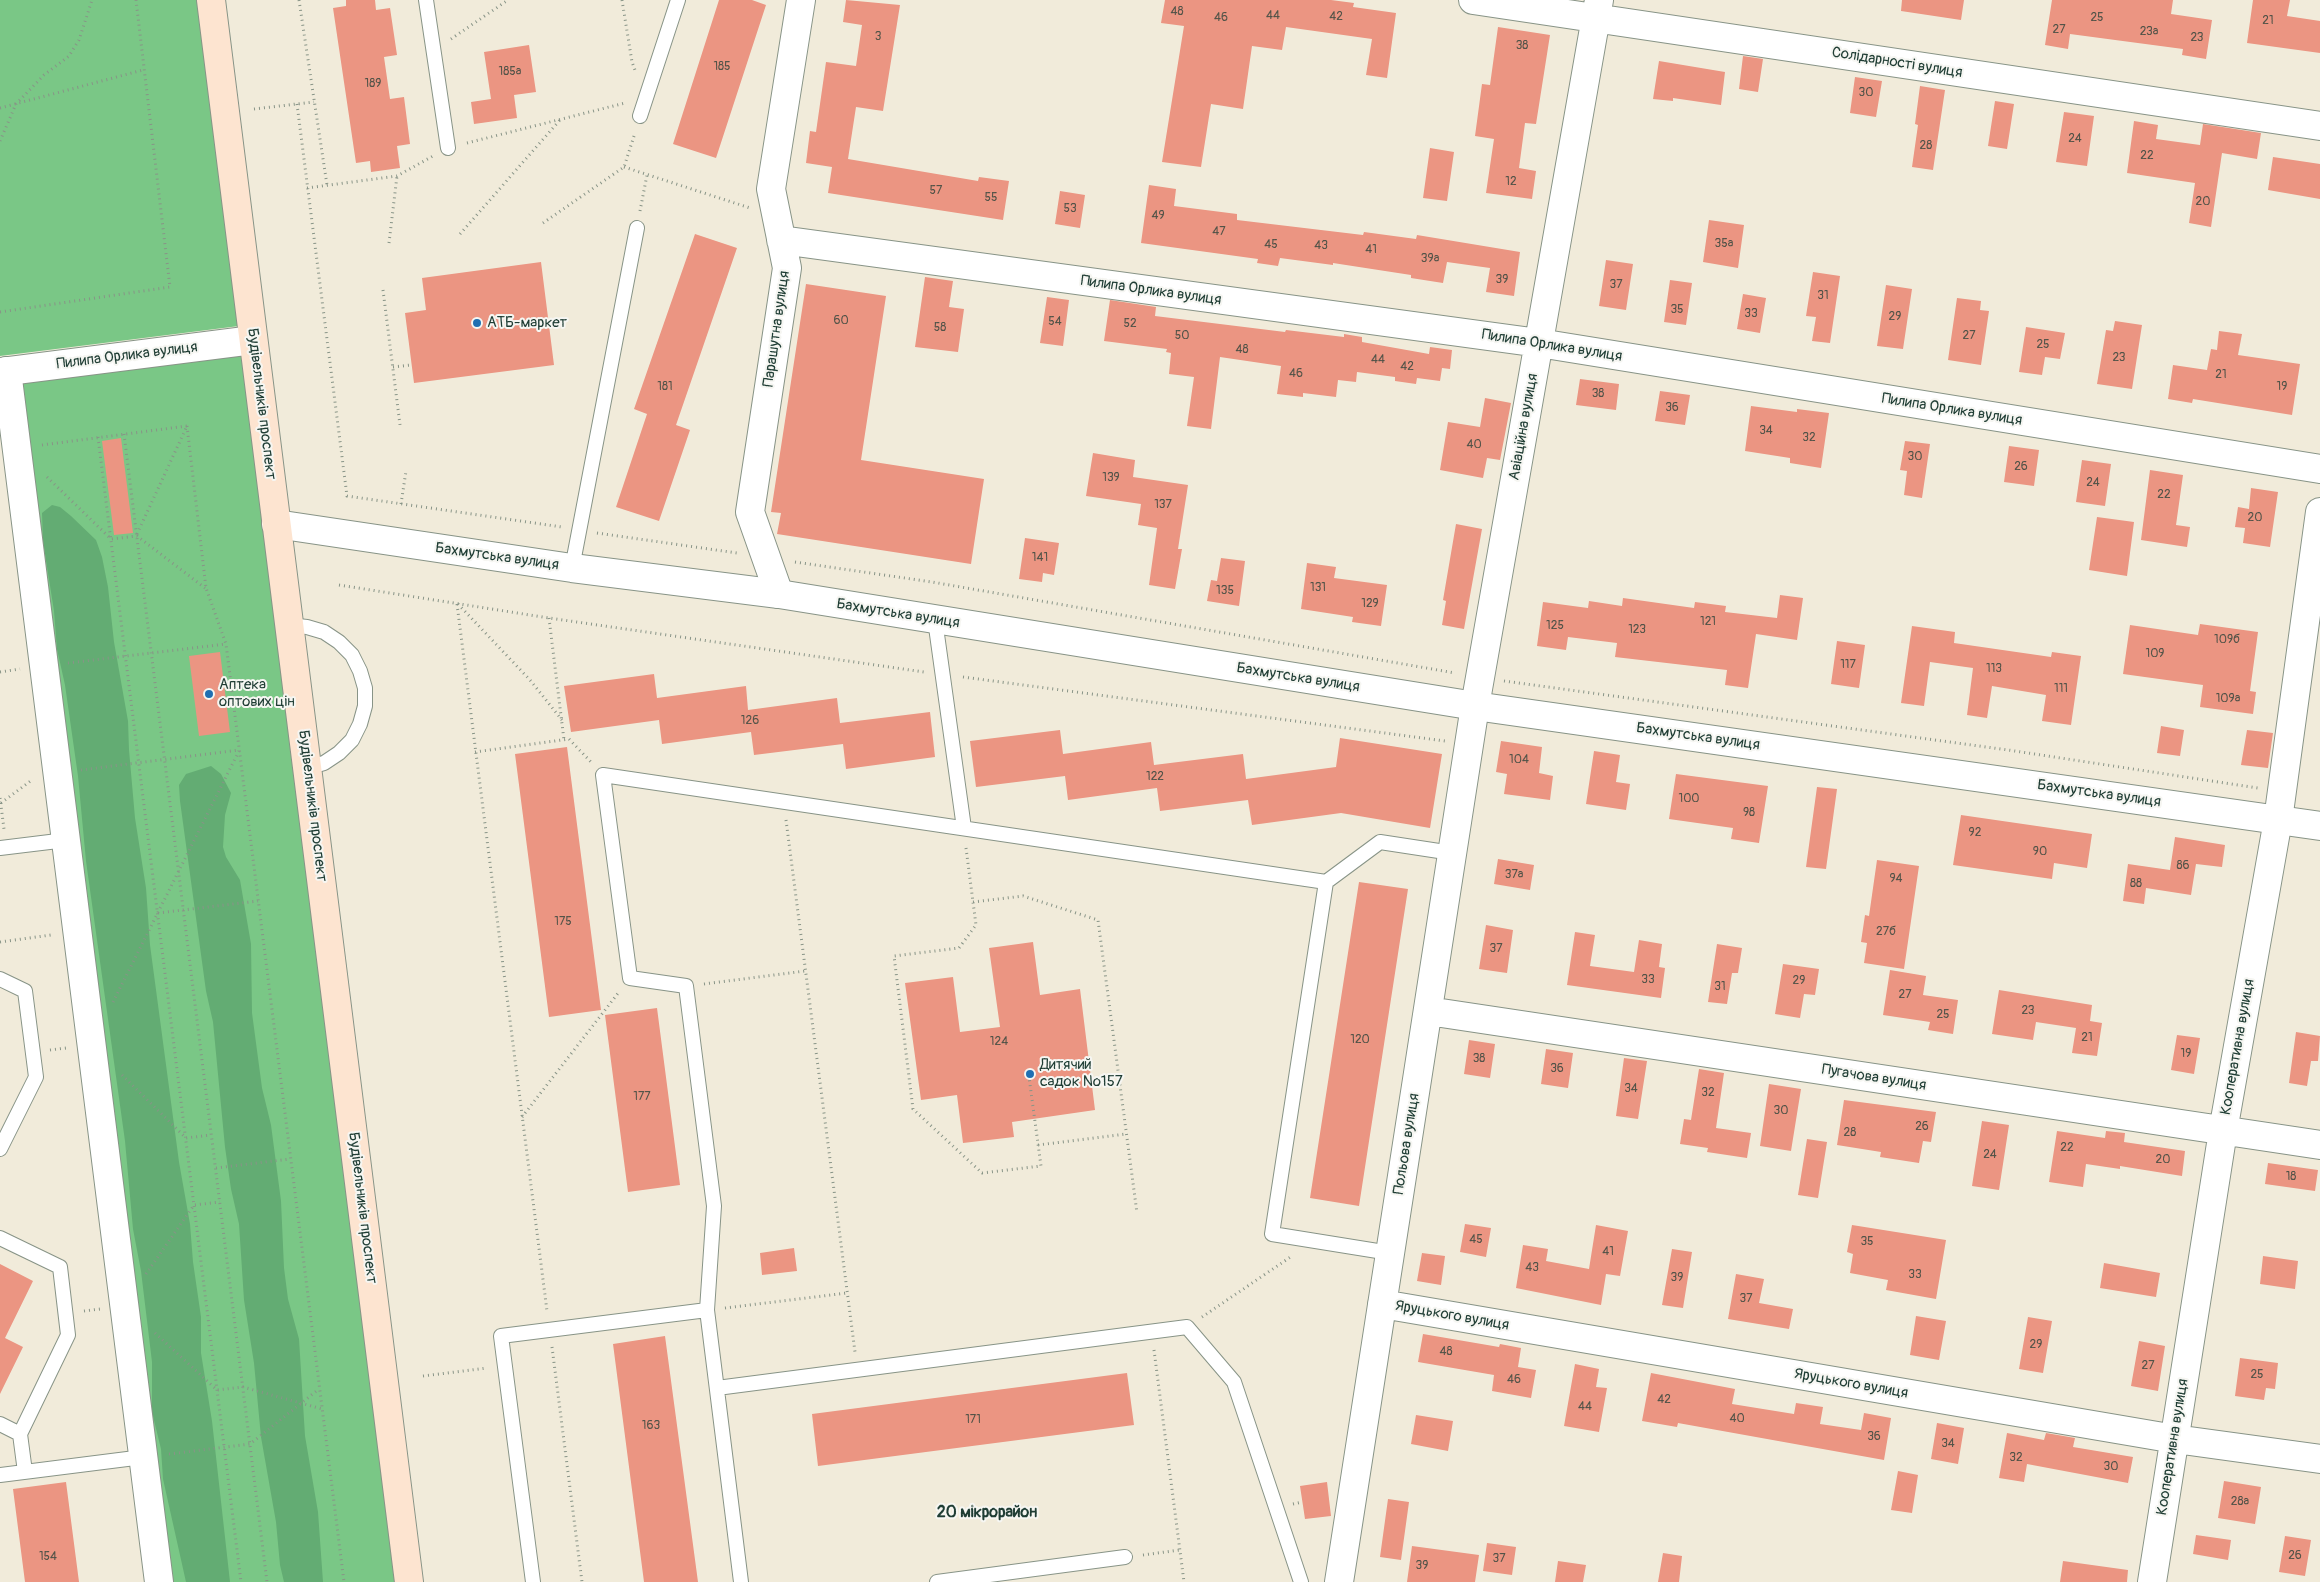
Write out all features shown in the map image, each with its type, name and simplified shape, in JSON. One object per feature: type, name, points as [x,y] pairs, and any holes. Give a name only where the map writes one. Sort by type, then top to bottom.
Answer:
[{"type":"main road","name":"Будівельників проспект","points":[[211,0],[409,1582]]},
{"type":"street","name":"Парашутна вулиця","points":[[779,594],[750,512],[787,268],[771,189],[801,0]]},
{"type":"street","name":"Солідарності вулиця","points":[[1473,0],[1598,9],[2320,126]]},
{"type":"street","name":"Авіаційна вулиця","points":[[1475,706],[1598,9]]},
{"type":"street","name":"Пилипа Орлика вулиця","points":[[779,229],[1539,343],[2320,469]]},
{"type":"street","name":"Пилипа Орлика вулиця","points":[[4,372],[253,340]]},
{"type":"street","points":[[4,372],[7,422],[17,448],[159,1582]]},
{"type":"street","name":"Кооперативна вулиця","points":[[2152,1582],[2223,1131],[2278,820],[2320,512]]},
{"type":"street","name":"Бахмутська вулиця","points":[[276,524],[572,568],[779,594],[1475,706],[2320,826]]},
{"type":"street","name":"Польова вулиця","points":[[1339,1582],[1475,706]]},
{"type":"street","name":"Пугачова вулиця","points":[[1428,1011],[2320,1145]]},
{"type":"street","name":"Яруцького вулиця","points":[[1382,1304],[2174,1439],[2320,1459]]},
{"type":"lane","points":[[426,0],[448,148]]},
{"type":"lane","points":[[640,116],[678,0]]},
{"type":"lane","points":[[572,568],[637,228]]},
{"type":"lane","points":[[935,620],[964,828]]},
{"type":"lane","points":[[289,625],[307,626],[324,632],[339,642],[356,663],[365,688],[365,706],[360,724],[352,740],[339,753],[324,763],[307,768]]},
{"type":"lane","points":[[741,1582],[707,1310],[714,1206],[686,986],[630,978],[603,775],[1326,882]]},
{"type":"lane","points":[[3,848],[66,840]]},
{"type":"lane","points":[[1390,1252],[1272,1234],[1326,882],[1380,842],[1452,853]]},
{"type":"lane","points":[[0,979],[25,991],[36,1077],[0,1149]]},
{"type":"lane","points":[[0,1238],[60,1267],[66,1314],[68,1335],[20,1434],[25,1472]]},
{"type":"lane","points":[[533,1582],[501,1336],[707,1310]]},
{"type":"lane","points":[[717,1388],[1187,1327],[1234,1382],[1301,1582]]},
{"type":"lane","points":[[0,1424],[20,1434]]},
{"type":"lane","points":[[0,1475],[143,1457]]},
{"type":"lane","points":[[937,1582],[1125,1557]]},
{"type":"path","points":[[0,141],[16,104],[44,75],[69,56],[79,40],[92,0]]},
{"type":"path","points":[[0,312],[170,288],[136,0]]},
{"type":"path","points":[[299,0],[327,185]]},
{"type":"path","points":[[433,52],[508,0]]},
{"type":"path","points":[[622,0],[632,62]]},
{"type":"path","points":[[0,108],[144,70]]},
{"type":"path","points":[[307,188],[397,176],[448,148],[646,97]]},
{"type":"path","points":[[254,109],[314,102]]},
{"type":"path","points":[[297,104],[347,496],[932,582],[1456,673]]},
{"type":"path","points":[[543,223],[624,167],[640,116]]},
{"type":"path","points":[[460,234],[561,119]]},
{"type":"path","points":[[624,167],[779,229]]},
{"type":"path","points":[[637,228],[647,175]]},
{"type":"path","points":[[389,243],[397,176]]},
{"type":"path","points":[[383,290],[400,425]]},
{"type":"path","points":[[393,367],[411,365]]},
{"type":"path","points":[[17,448],[188,426]]},
{"type":"path","points":[[136,536],[188,426]]},
{"type":"path","points":[[188,426],[206,588],[226,644],[344,1582]]},
{"type":"path","points":[[124,434],[267,1582]]},
{"type":"path","points":[[98,437],[241,1582]]},
{"type":"path","points":[[17,448],[111,539]]},
{"type":"path","points":[[401,504],[406,471]]},
{"type":"path","points":[[111,539],[136,536],[206,588]]},
{"type":"path","points":[[339,584],[550,618],[944,675],[1469,744]]},
{"type":"path","points":[[457,604],[530,680],[562,720]]},
{"type":"path","points":[[457,604],[582,1582]]},
{"type":"path","points":[[550,618],[564,740]]},
{"type":"path","points":[[0,672],[226,644]]},
{"type":"path","points":[[1496,680],[2008,750],[2266,789]]},
{"type":"path","points":[[475,752],[569,740],[603,775]]},
{"type":"path","points":[[1,803],[37,776],[240,750]]},
{"type":"path","points":[[109,1010],[240,750]]},
{"type":"path","points":[[0,798],[3,848]]},
{"type":"path","points":[[783,802],[857,1370]]},
{"type":"path","points":[[964,828],[976,925],[959,948],[894,956],[913,1109],[982,1173],[1041,1166],[1029,1077]]},
{"type":"path","points":[[973,902],[1023,896],[1098,920],[1137,1213]]},
{"type":"path","points":[[158,913],[258,901]]},
{"type":"path","points":[[0,942],[57,934]]},
{"type":"path","points":[[686,986],[805,971]]},
{"type":"path","points":[[522,1117],[630,978]]},
{"type":"path","points":[[33,1052],[92,1045],[186,1138]]},
{"type":"path","points":[[1038,1145],[1126,1134]]},
{"type":"path","points":[[186,1138],[211,1135]]},
{"type":"path","points":[[216,1168],[290,1159]]},
{"type":"path","points":[[66,1314],[124,1306],[194,1205],[220,1202]]},
{"type":"path","points":[[1187,1327],[1316,1241]]},
{"type":"path","points":[[707,1310],[847,1292]]},
{"type":"path","points":[[153,1332],[217,1390]]},
{"type":"path","points":[[1152,1332],[1184,1582]]},
{"type":"path","points":[[423,1376],[505,1365]]},
{"type":"path","points":[[217,1390],[243,1386],[322,1409]]},
{"type":"path","points":[[143,1457],[250,1444],[319,1389]]},
{"type":"path","points":[[1125,1557],[1180,1550]]},
{"type":"green space","points":[[0,0],[198,0],[239,326],[0,356]]},
{"type":"green space","points":[[242,355],[396,1582],[169,1582],[19,383]]},
{"type":"green space","points":[[52,505],[60,507],[96,540],[102,557],[108,587],[114,642],[128,721],[135,818],[146,888],[150,945],[179,1162],[190,1224],[201,1317],[201,1353],[212,1421],[230,1582],[186,1582],[163,1479],[161,1449],[152,1412],[152,1362],[141,1271],[133,1229],[125,1141],[86,861],[78,776],[65,685],[57,649],[54,611],[43,541],[42,513]]},
{"type":"green space","points":[[211,766],[221,774],[231,793],[225,815],[223,847],[226,857],[240,880],[251,944],[252,1013],[262,1088],[271,1125],[281,1201],[284,1268],[288,1299],[299,1339],[305,1436],[318,1512],[323,1582],[284,1582],[261,1437],[254,1363],[244,1300],[239,1224],[231,1189],[225,1147],[213,1022],[206,991],[180,801],[179,785],[186,774]]},
{"type":"building","points":[[346,0],[375,0],[376,10],[390,8],[397,55],[384,57],[390,99],[404,97],[410,144],[397,146],[400,168],[371,172],[370,161],[356,163],[333,8],[346,6]]},
{"type":"building","points":[[719,0],[752,0],[766,5],[716,158],[673,144]]},
{"type":"building","points":[[846,0],[900,5],[883,111],[856,107],[848,159],[978,181],[979,177],[1009,181],[1003,220],[828,193],[832,167],[806,163],[810,131],[816,132],[826,62],[856,66],[862,25],[843,22]]},
{"type":"building","points":[[1165,0],[1331,0],[1354,3],[1353,7],[1396,13],[1387,78],[1366,75],[1372,39],[1286,27],[1282,50],[1252,46],[1243,109],[1211,104],[1201,167],[1162,162],[1184,26],[1161,23]]},
{"type":"building","points":[[1902,0],[1964,0],[1961,20],[1901,11]]},
{"type":"building","points":[[2052,0],[2173,0],[2171,14],[2212,20],[2206,59],[2182,55],[2183,49],[2070,34],[2068,49],[2045,45]]},
{"type":"building","points":[[2253,0],[2290,0],[2287,16],[2320,21],[2320,53],[2247,43]]},
{"type":"building","points":[[1498,27],[1550,35],[1536,124],[1525,123],[1519,168],[1536,171],[1532,199],[1486,193],[1494,139],[1475,136],[1482,84],[1490,85]]},
{"type":"building","points":[[529,45],[536,92],[514,95],[517,118],[474,124],[471,102],[491,99],[484,52]]},
{"type":"building","points":[[1743,56],[1763,59],[1758,92],[1739,89]]},
{"type":"building","points":[[1659,61],[1725,72],[1721,105],[1673,98],[1673,101],[1653,99]]},
{"type":"building","points":[[1855,77],[1882,81],[1876,117],[1850,113]]},
{"type":"building","points":[[1920,86],[1945,90],[1933,170],[1912,167],[1918,125],[1915,124]]},
{"type":"building","points":[[1995,101],[2014,104],[2007,149],[1988,146]]},
{"type":"building","points":[[2064,112],[2094,116],[2087,166],[2056,162]]},
{"type":"building","points":[[2134,121],[2158,125],[2156,139],[2200,145],[2203,124],[2261,133],[2257,159],[2222,153],[2211,227],[2189,223],[2195,183],[2127,173]]},
{"type":"building","points":[[1430,148],[1454,152],[1447,201],[1423,198]]},
{"type":"building","points":[[2273,157],[2320,164],[2320,199],[2268,190]]},
{"type":"building","points":[[1149,185],[1176,189],[1174,206],[1237,214],[1237,220],[1363,235],[1364,232],[1416,239],[1417,235],[1520,252],[1514,296],[1486,292],[1490,268],[1447,262],[1443,283],[1411,278],[1411,275],[1333,263],[1333,265],[1280,258],[1278,266],[1257,263],[1258,259],[1141,243]]},
{"type":"building","points":[[1060,191],[1085,195],[1080,228],[1055,224]]},
{"type":"building","points":[[1709,220],[1744,225],[1738,268],[1703,262]]},
{"type":"building","points":[[695,234],[737,248],[676,425],[690,430],[659,521],[616,507],[647,414],[634,409]]},
{"type":"building","points":[[1606,260],[1633,264],[1626,310],[1599,306]]},
{"type":"building","points":[[541,262],[554,365],[414,383],[405,313],[426,310],[422,278]]},
{"type":"building","points":[[1813,272],[1840,276],[1830,343],[1812,341],[1816,317],[1806,316]]},
{"type":"building","points":[[925,277],[953,281],[949,307],[964,309],[958,352],[915,347]]},
{"type":"building","points":[[1670,280],[1692,283],[1686,325],[1664,322]]},
{"type":"building","points":[[806,284],[886,296],[861,460],[984,479],[971,564],[777,534],[781,513],[771,512]]},
{"type":"building","points":[[1886,285],[1912,289],[1903,349],[1877,346]]},
{"type":"building","points":[[1743,294],[1766,298],[1760,333],[1737,329]]},
{"type":"building","points":[[1047,297],[1069,300],[1063,346],[1040,343]]},
{"type":"building","points":[[1957,298],[1981,301],[1980,310],[1989,311],[1981,365],[1948,360]]},
{"type":"building","points":[[1110,300],[1156,307],[1155,316],[1285,332],[1286,330],[1344,337],[1344,334],[1362,337],[1362,342],[1429,354],[1430,347],[1452,350],[1450,369],[1442,368],[1440,381],[1417,378],[1416,384],[1395,381],[1395,377],[1357,372],[1356,382],[1338,380],[1336,397],[1303,393],[1303,397],[1277,394],[1281,366],[1220,357],[1211,429],[1187,426],[1194,377],[1169,374],[1171,353],[1166,352],[1167,349],[1104,341]]},
{"type":"building","points":[[2115,321],[2142,325],[2132,389],[2097,384],[2106,330],[2113,331]]},
{"type":"building","points":[[2026,327],[2065,333],[2060,359],[2045,357],[2042,375],[2019,372]]},
{"type":"building","points":[[2219,331],[2242,334],[2238,355],[2300,364],[2292,415],[2193,399],[2192,403],[2168,399],[2173,365],[2207,370],[2211,349],[2217,350]]},
{"type":"building","points":[[1580,379],[1619,384],[1616,410],[1576,405]]},
{"type":"building","points":[[1660,391],[1690,395],[1685,425],[1655,421]]},
{"type":"building","points":[[1485,398],[1511,403],[1500,460],[1487,458],[1483,478],[1440,470],[1448,422],[1480,427]]},
{"type":"building","points":[[1751,406],[1797,412],[1797,409],[1829,413],[1821,468],[1790,463],[1790,458],[1745,451]]},
{"type":"building","points":[[121,438],[133,533],[114,535],[102,441]]},
{"type":"building","points":[[1905,441],[1930,444],[1922,498],[1904,495],[1907,471],[1900,470]]},
{"type":"building","points":[[2009,446],[2039,450],[2034,486],[2004,482]]},
{"type":"building","points":[[1093,453],[1135,460],[1133,477],[1188,485],[1178,549],[1182,549],[1175,589],[1149,585],[1157,528],[1138,525],[1141,504],[1086,496]]},
{"type":"building","points":[[2082,460],[2111,464],[2105,506],[2076,502]]},
{"type":"building","points":[[2150,470],[2183,475],[2176,525],[2190,527],[2187,547],[2141,540]]},
{"type":"building","points":[[2251,488],[2278,492],[2270,547],[2243,543],[2245,528],[2235,527],[2238,507],[2249,509]]},
{"type":"building","points":[[2097,517],[2134,522],[2127,576],[2089,570]]},
{"type":"building","points":[[1456,524],[1482,529],[1464,629],[1442,625],[1446,601],[1443,600]]},
{"type":"building","points":[[1025,538],[1059,543],[1054,575],[1043,573],[1042,582],[1019,579]]},
{"type":"building","points":[[1221,558],[1245,561],[1239,606],[1207,601],[1211,580],[1217,581]]},
{"type":"building","points":[[1307,563],[1336,567],[1334,578],[1387,585],[1381,626],[1352,622],[1353,617],[1301,609]]},
{"type":"building","points":[[1780,595],[1803,598],[1797,640],[1756,634],[1748,688],[1725,685],[1727,670],[1615,657],[1617,643],[1568,637],[1566,650],[1537,646],[1543,602],[1588,608],[1589,601],[1622,606],[1623,598],[1694,608],[1695,602],[1726,606],[1725,612],[1777,618]]},
{"type":"building","points":[[2200,624],[2258,632],[2250,691],[2256,692],[2253,714],[2200,707],[2203,685],[2123,674],[2130,625],[2198,635]]},
{"type":"building","points":[[1912,626],[1955,632],[1954,643],[2051,657],[2052,652],[2081,656],[2071,725],[2042,721],[2046,695],[1992,686],[1987,718],[1967,715],[1973,668],[1930,662],[1924,706],[1901,703]]},
{"type":"building","points":[[1837,641],[1865,645],[1859,688],[1831,684]]},
{"type":"building","points":[[220,652],[230,732],[199,736],[189,656]]},
{"type":"building","points":[[654,674],[657,698],[746,686],[748,710],[837,698],[840,723],[930,712],[935,757],[846,769],[843,744],[754,755],[751,732],[662,744],[659,720],[571,732],[564,686]]},
{"type":"building","points":[[2161,726],[2184,730],[2180,756],[2157,753]]},
{"type":"building","points":[[1060,730],[1063,754],[1151,742],[1154,765],[1243,754],[1246,779],[1336,767],[1340,738],[1442,754],[1430,828],[1341,813],[1252,825],[1248,800],[1160,811],[1157,788],[1068,800],[1065,776],[976,787],[970,741]]},
{"type":"building","points":[[2247,730],[2273,733],[2268,768],[2241,765]]},
{"type":"building","points":[[1501,741],[1542,747],[1539,773],[1553,776],[1550,800],[1504,794],[1507,774],[1496,772]]},
{"type":"building","points":[[567,747],[601,1010],[549,1017],[515,754]]},
{"type":"building","points":[[1594,751],[1620,755],[1616,782],[1630,784],[1626,810],[1586,804]]},
{"type":"building","points":[[1676,774],[1768,786],[1759,843],[1731,839],[1733,828],[1669,819]]},
{"type":"building","points":[[1817,787],[1837,789],[1826,869],[1806,867]]},
{"type":"building","points":[[1961,815],[2092,834],[2087,868],[2054,863],[2052,879],[1953,865]]},
{"type":"building","points":[[2175,837],[2225,845],[2222,867],[2196,864],[2191,895],[2146,888],[2144,904],[2123,901],[2128,864],[2170,870]]},
{"type":"building","points":[[1498,859],[1534,865],[1530,890],[1494,884]]},
{"type":"building","points":[[1877,860],[1919,866],[1904,969],[1864,963],[1867,943],[1861,942],[1865,915],[1869,916]]},
{"type":"building","points":[[1359,882],[1408,889],[1359,1206],[1310,1198]]},
{"type":"building","points":[[1486,925],[1513,930],[1507,973],[1479,969]]},
{"type":"building","points":[[1575,932],[1595,935],[1590,966],[1634,972],[1639,940],[1662,944],[1659,967],[1665,968],[1661,998],[1567,985]]},
{"type":"building","points":[[1033,942],[1040,995],[1080,989],[1095,1110],[1012,1122],[1014,1137],[963,1143],[957,1095],[921,1100],[905,983],[953,977],[960,1032],[1000,1027],[989,948]]},
{"type":"building","points":[[1717,944],[1742,948],[1738,973],[1732,973],[1727,1004],[1708,1002]]},
{"type":"building","points":[[1783,964],[1819,969],[1815,995],[1804,994],[1800,1018],[1775,1014]]},
{"type":"building","points":[[1890,970],[1926,976],[1923,995],[1958,1000],[1953,1034],[1928,1030],[1930,1022],[1883,1015]]},
{"type":"building","points":[[1999,990],[2092,1005],[2090,1021],[2102,1023],[2097,1056],[2072,1053],[2076,1028],[2036,1022],[2033,1040],[1992,1034]]},
{"type":"building","points":[[657,1008],[680,1185],[628,1192],[605,1015]]},
{"type":"building","points":[[2296,1032],[2320,1036],[2318,1061],[2311,1061],[2307,1086],[2289,1083]]},
{"type":"building","points":[[2177,1035],[2200,1038],[2194,1074],[2171,1070]]},
{"type":"building","points":[[1469,1040],[1495,1044],[1490,1078],[1464,1074]]},
{"type":"building","points":[[1546,1049],[1573,1053],[1568,1088],[1541,1084]]},
{"type":"building","points":[[1624,1058],[1647,1061],[1638,1119],[1616,1116]]},
{"type":"building","points":[[1699,1069],[1724,1073],[1716,1128],[1751,1133],[1747,1158],[1707,1152],[1708,1148],[1680,1144],[1684,1119],[1691,1120]]},
{"type":"building","points":[[1769,1084],[1801,1089],[1791,1151],[1760,1146]]},
{"type":"building","points":[[1844,1100],[1936,1112],[1931,1142],[1923,1141],[1919,1163],[1880,1157],[1881,1152],[1837,1145]]},
{"type":"building","points":[[1982,1121],[2009,1125],[1999,1190],[1972,1186]]},
{"type":"building","points":[[2057,1131],[2105,1138],[2106,1131],[2125,1133],[2124,1142],[2185,1151],[2182,1176],[2120,1166],[2120,1169],[2086,1164],[2083,1187],[2049,1182]]},
{"type":"building","points":[[1807,1139],[1827,1142],[1818,1198],[1798,1195]]},
{"type":"building","points":[[2268,1163],[2318,1170],[2315,1191],[2265,1184]]},
{"type":"building","points":[[1465,1224],[1491,1228],[1486,1257],[1460,1252]]},
{"type":"building","points":[[1596,1225],[1628,1231],[1620,1276],[1606,1274],[1601,1305],[1516,1288],[1523,1245],[1548,1249],[1546,1261],[1589,1269]]},
{"type":"building","points":[[1852,1225],[1946,1240],[1936,1299],[1886,1290],[1888,1280],[1850,1273],[1853,1254],[1847,1252]]},
{"type":"building","points":[[794,1248],[797,1271],[762,1275],[760,1253]]},
{"type":"building","points":[[1672,1249],[1692,1252],[1683,1308],[1662,1305]]},
{"type":"building","points":[[1422,1253],[1445,1256],[1441,1285],[1417,1281]]},
{"type":"building","points":[[2263,1256],[2298,1261],[2295,1289],[2260,1284]]},
{"type":"building","points":[[2104,1263],[2160,1273],[2156,1297],[2100,1288]]},
{"type":"building","points":[[0,1264],[33,1281],[5,1338],[23,1347],[0,1394]]},
{"type":"building","points":[[1736,1274],[1764,1279],[1759,1303],[1793,1309],[1789,1329],[1728,1319]]},
{"type":"building","points":[[1916,1316],[1946,1321],[1939,1360],[1910,1355]]},
{"type":"building","points":[[2028,1317],[2052,1321],[2043,1373],[2019,1369]]},
{"type":"building","points":[[1423,1334],[1499,1347],[1500,1344],[1521,1348],[1518,1367],[1536,1370],[1531,1398],[1492,1391],[1494,1375],[1418,1362]]},
{"type":"building","points":[[665,1336],[698,1582],[644,1582],[613,1344]]},
{"type":"building","points":[[2139,1341],[2165,1346],[2158,1391],[2131,1386]]},
{"type":"building","points":[[2240,1358],[2278,1363],[2275,1389],[2266,1388],[2264,1400],[2235,1396]]},
{"type":"building","points":[[1575,1364],[1599,1369],[1596,1387],[1607,1388],[1599,1432],[1564,1426]]},
{"type":"building","points":[[1127,1373],[1134,1425],[818,1466],[812,1414]]},
{"type":"building","points":[[1651,1373],[1735,1389],[1732,1404],[1794,1414],[1796,1403],[1823,1407],[1820,1424],[1861,1430],[1864,1413],[1891,1418],[1884,1460],[1678,1423],[1677,1427],[1642,1421]]},
{"type":"building","points":[[1416,1415],[1453,1421],[1448,1451],[1411,1444]]},
{"type":"building","points":[[1937,1423],[1964,1428],[1958,1464],[1931,1459]]},
{"type":"building","points":[[2007,1433],[2044,1440],[2046,1433],[2075,1438],[2073,1447],[2133,1457],[2128,1483],[2027,1464],[2024,1482],[1999,1478]]},
{"type":"building","points":[[1898,1471],[1918,1475],[1912,1513],[1891,1510]]},
{"type":"building","points":[[2224,1481],[2261,1487],[2255,1524],[2218,1518]]},
{"type":"building","points":[[66,1482],[79,1582],[25,1582],[13,1489]]},
{"type":"building","points":[[1327,1482],[1331,1516],[1305,1519],[1300,1486]]},
{"type":"building","points":[[1388,1499],[1409,1502],[1401,1560],[1380,1557]]},
{"type":"building","points":[[2196,1535],[2231,1540],[2228,1560],[2193,1554]]},
{"type":"building","points":[[2285,1536],[2311,1540],[2305,1576],[2279,1572]]},
{"type":"building","points":[[1487,1543],[1516,1547],[1512,1575],[1483,1571]]},
{"type":"building","points":[[1412,1546],[1479,1555],[1475,1582],[1407,1582]]},
{"type":"building","points":[[1663,1553],[1682,1556],[1679,1582],[1658,1582]]},
{"type":"building","points":[[1558,1561],[1586,1565],[1583,1582],[1555,1582]]},
{"type":"building","points":[[2063,1561],[2128,1570],[2127,1582],[2060,1582]]},
{"type":"place","name":"АТБ-маркет","points":[[477,323]]},
{"type":"place","name":"Аптека оптових цін","points":[[209,694]]},
{"type":"place","name":"Дитячий садок №157","points":[[1030,1074]]},
{"type":"district","name":"20 мікрорайон","points":[[987,1513]]}]
